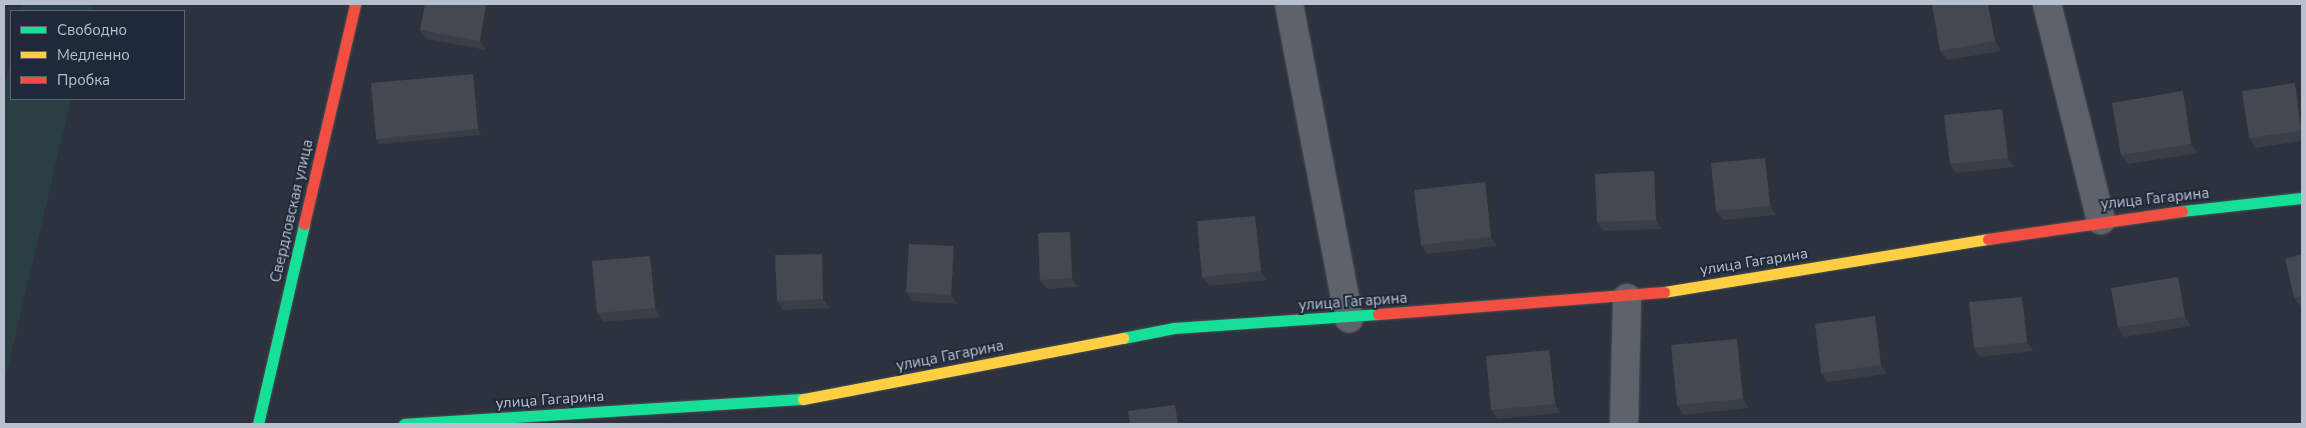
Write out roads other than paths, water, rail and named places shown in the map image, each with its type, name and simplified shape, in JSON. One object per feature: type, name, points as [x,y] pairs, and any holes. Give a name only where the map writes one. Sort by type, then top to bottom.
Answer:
[{"type":"street","name":"Свердловская улица","points":[[258,424],[355,4]]},
{"type":"street","points":[[1289,4],[1349,318]]},
{"type":"street","points":[[2047,4],[2101,220]]},
{"type":"street","name":"улица Гагарина","points":[[404,424],[807,399],[1174,328],[1349,318],[1627,298],[2101,220],[2302,198]]},
{"type":"street","points":[[1624,424],[1627,298]]}]
